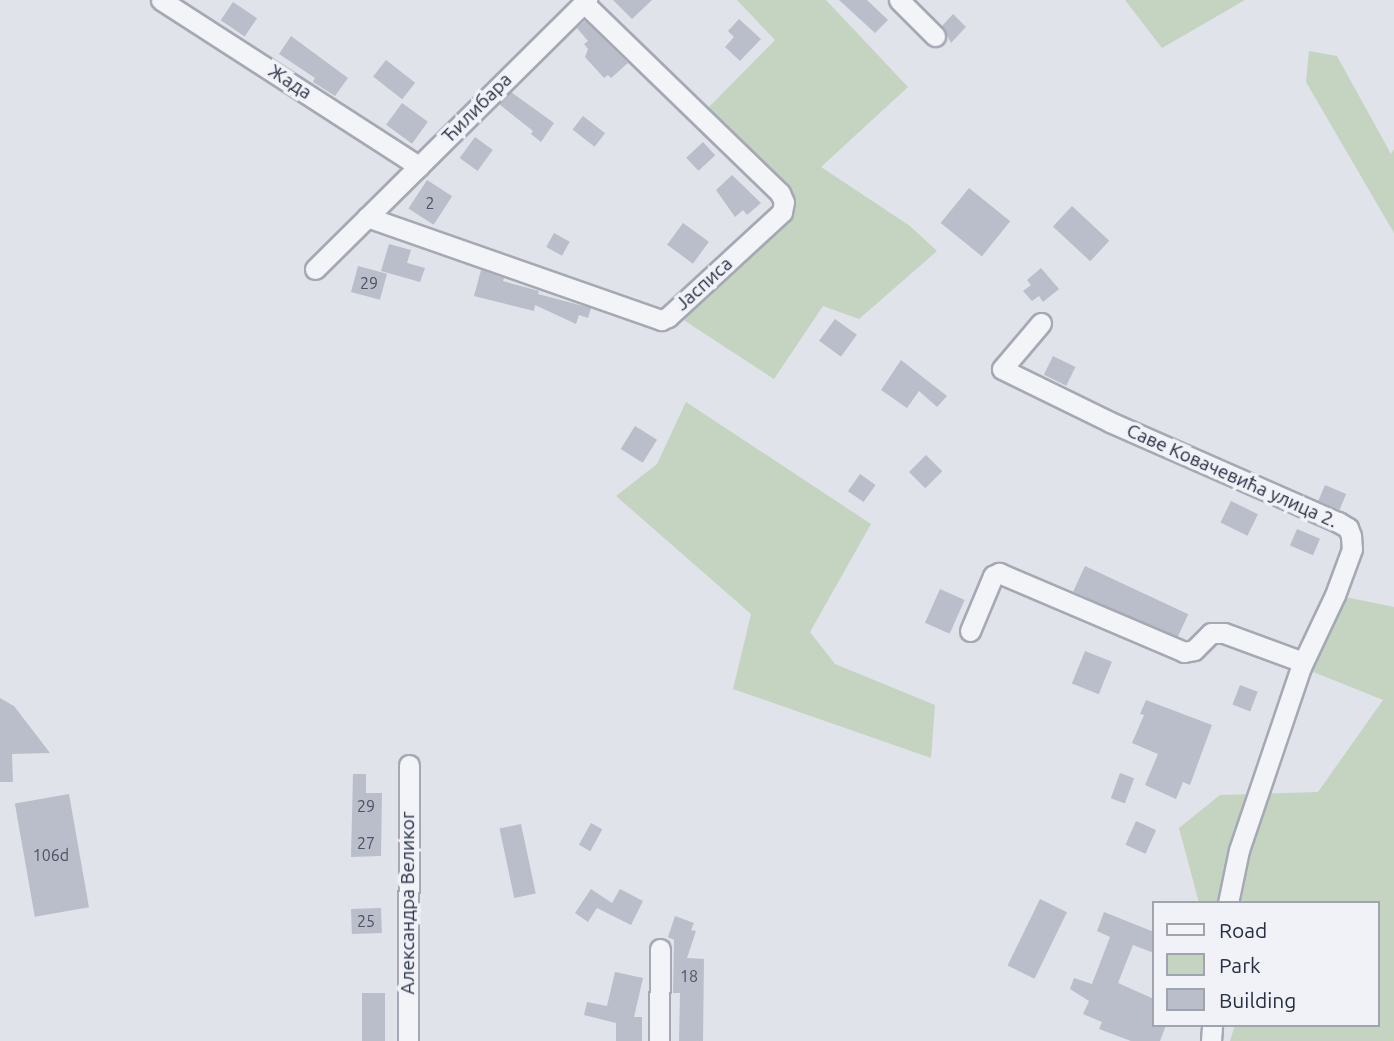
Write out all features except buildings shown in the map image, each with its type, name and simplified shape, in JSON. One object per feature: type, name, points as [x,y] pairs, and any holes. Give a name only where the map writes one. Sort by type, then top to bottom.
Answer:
[{"type":"street","name":"Жада","points":[[161,0],[419,166]]},
{"type":"street","points":[[899,0],[935,36]]},
{"type":"street","name":"Ћилибара","points":[[368,216],[585,2]]},
{"type":"street","name":"Јасписа","points":[[368,216],[661,320],[668,317],[782,212],[784,202],[780,193],[585,2]]},
{"type":"street","points":[[315,269],[368,216]]},
{"type":"street","name":"Саве Ковачевића улица 2.","points":[[1041,323],[1002,369],[1110,422],[1348,528],[1352,549],[1335,595],[1303,662],[1239,850],[1228,901]]},
{"type":"street","points":[[970,631],[993,576],[999,573],[1184,652],[1194,650],[1211,633],[1224,633],[1303,662]]},
{"type":"street","name":"Александра Великог","points":[[408,1041],[409,765]]},
{"type":"street","points":[[659,1041],[660,949]]},
{"type":"green space","points":[[737,0],[826,0],[908,87],[821,167],[910,226],[937,251],[859,319],[823,306],[774,379],[679,317],[779,224],[795,204],[790,190],[707,109],[775,40]]},
{"type":"green space","points":[[1125,0],[1245,0],[1162,48]]},
{"type":"green space","points":[[1309,51],[1337,56],[1391,154],[1394,149],[1394,233],[1306,82]]},
{"type":"green space","points":[[686,402],[871,524],[810,632],[835,664],[935,705],[931,758],[733,689],[751,614],[616,496],[657,464]]},
{"type":"green space","points":[[1335,595],[1394,607],[1394,1041],[1230,1041],[1234,1027],[1380,1027],[1380,901],[1198,901],[1179,828],[1220,795],[1318,792],[1383,700],[1301,667]]}]
